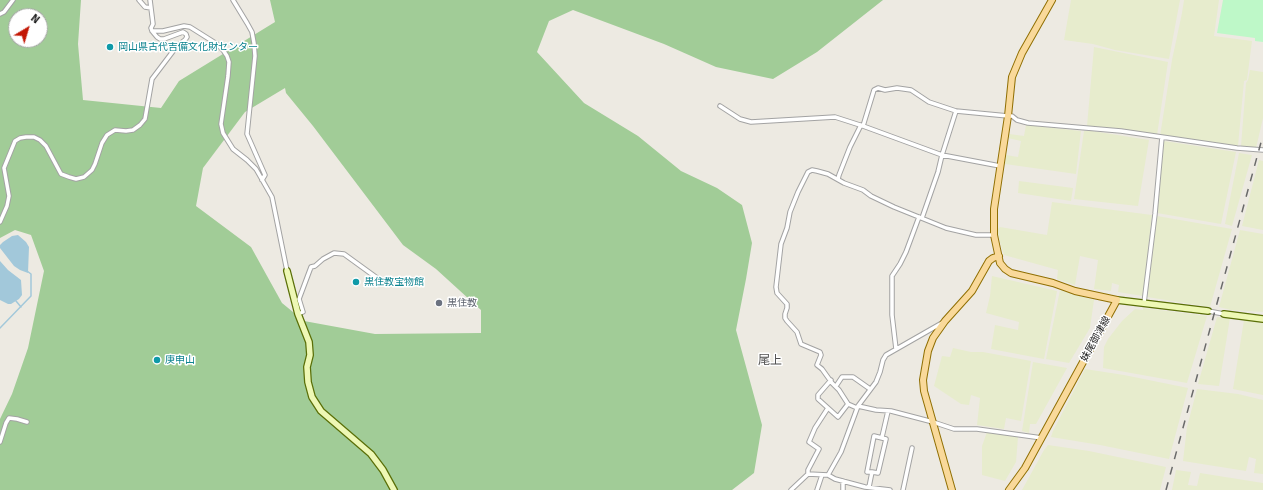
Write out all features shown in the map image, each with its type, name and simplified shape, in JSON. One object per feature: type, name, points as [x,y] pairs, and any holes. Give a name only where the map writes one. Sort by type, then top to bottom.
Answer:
[{"type":"main road","points":[[1052,0],[1028,42],[1012,77],[1008,116],[994,209],[994,235],[998,256],[1000,263],[1011,273],[1053,283],[1075,291],[1117,300]]},
{"type":"main road","points":[[952,490],[924,391],[923,380],[930,343],[945,321],[972,291],[990,261],[998,256]]},
{"type":"main road","name":"妹尾御津線","points":[[1009,490],[1025,468],[1117,300]]},
{"type":"street","points":[[0,14],[4,12],[13,0]]},
{"type":"street","points":[[139,0],[145,7],[151,8]]},
{"type":"street","points":[[0,222],[7,206],[9,196],[4,168],[15,141],[26,136],[34,137],[40,140],[49,152],[61,174],[76,179],[84,176],[92,170],[102,143],[107,135],[115,130],[134,130],[143,122],[147,114],[152,79],[177,46],[187,37],[184,32],[180,32],[167,39],[160,39],[152,31],[151,28],[153,24],[150,0]]},
{"type":"street","points":[[233,0],[252,32],[254,43],[255,56],[248,134],[265,175],[262,180]]},
{"type":"street","points":[[152,31],[163,31],[184,26],[190,27],[217,44],[227,56],[229,62],[228,76],[221,124],[223,134],[233,149],[256,169],[272,197],[287,271],[298,314],[309,342],[310,355],[307,367],[308,382],[312,397],[321,411],[372,454],[394,490]]},
{"type":"street","points":[[838,179],[850,147],[862,125],[874,90],[878,88],[885,90],[897,88],[911,90],[929,102],[956,111],[1008,116],[1017,120],[1028,122],[1121,131],[1237,148],[1263,150]]},
{"type":"street","points":[[720,106],[740,119],[751,122],[835,117],[862,125],[942,155],[1000,166]]},
{"type":"street","points":[[896,349],[892,315],[892,276],[906,252],[938,172],[956,111]]},
{"type":"street","points":[[1144,303],[1156,214],[1162,137]]},
{"type":"street","points":[[994,235],[982,236],[946,228],[894,207],[871,196],[863,190],[820,171],[812,170],[808,172],[790,212],[788,228],[781,244],[776,287],[777,293],[787,304],[785,314],[786,321],[797,332],[802,345],[820,352],[817,365],[836,386],[848,404],[858,407],[888,411],[933,422],[954,430],[977,429],[1042,438]]},
{"type":"street","points":[[298,314],[303,312],[300,299],[311,267],[334,253],[344,254],[384,283]]},
{"type":"street","points":[[1117,300],[1263,319]]},
{"type":"street","points":[[828,475],[841,452],[858,407],[876,382],[886,355],[945,321]]},
{"type":"street","points":[[836,386],[842,377],[853,378],[870,389]]},
{"type":"street","points":[[831,380],[818,399],[838,417],[848,404]]},
{"type":"street","points":[[791,490],[808,474],[808,470],[819,449],[809,442],[815,428],[828,408]]},
{"type":"street","points":[[882,437],[888,411]]},
{"type":"street","points":[[0,442],[8,418],[27,422]]},
{"type":"street","points":[[874,436],[882,437],[886,438],[878,473],[867,472],[874,436]]},
{"type":"street","points":[[903,490],[912,448]]},
{"type":"street","points":[[866,488],[872,472]]},
{"type":"street","points":[[808,474],[822,476],[828,475],[835,479],[866,488],[890,490]]},
{"type":"street","points":[[818,490],[822,476]]},
{"type":"street","points":[[843,481],[843,490]]},
{"type":"green space","points":[[0,0],[81,0],[78,44],[83,100],[161,108],[179,81],[275,22],[270,0],[883,0],[817,52],[773,79],[716,67],[664,44],[573,10],[549,21],[537,52],[584,103],[638,136],[681,171],[717,188],[742,205],[752,243],[736,330],[762,425],[754,473],[732,490],[0,490],[0,419],[12,394],[28,348],[44,271],[31,235],[15,230],[0,238]],"holes":[[[285,88],[286,93],[313,126],[403,245],[436,269],[481,310],[481,333],[375,334],[304,321],[282,303],[251,247],[196,206],[203,168],[245,112]]]},
{"type":"green space","points":[[1071,0],[1180,0],[1169,59],[1115,50],[1093,44],[1064,40]]},
{"type":"green space","points":[[1184,0],[1219,0],[1214,36],[1252,41],[1247,80],[1244,81],[1238,146],[1160,136],[1172,60]]},
{"type":"green space","points":[[1223,0],[1263,0],[1263,42],[1255,41],[1255,38],[1217,33]]},
{"type":"green space","points":[[1094,47],[1168,62],[1157,135],[1087,126]]},
{"type":"green space","points":[[1250,70],[1263,72],[1263,118],[1256,148],[1241,146],[1246,83]]},
{"type":"green space","points":[[1026,125],[1081,131],[1076,174],[1005,164],[1006,155],[1018,157],[1021,141],[1008,138],[1009,134],[1024,136]]},
{"type":"green space","points":[[1084,131],[1149,140],[1138,206],[1074,199]]},
{"type":"green space","points":[[1164,141],[1236,152],[1221,224],[1157,213]]},
{"type":"green space","points":[[1239,153],[1252,155],[1232,226],[1225,224]]},
{"type":"green space","points":[[1259,160],[1263,161],[1263,230],[1242,226]]},
{"type":"green space","points":[[1019,181],[1073,188],[1071,201],[1018,193]]},
{"type":"green space","points":[[1052,202],[1152,215],[1143,296],[1118,292],[1119,285],[1112,283],[1111,291],[1094,289],[1098,260],[1080,256],[1075,285],[1057,279],[1058,270],[1004,255],[997,230],[1000,227],[1047,235]]},
{"type":"green space","points":[[1157,216],[1232,229],[1210,307],[1147,297]]},
{"type":"green space","points":[[1240,230],[1263,234],[1263,312],[1231,310],[1219,307]]},
{"type":"green space","points":[[992,276],[1057,291],[1044,359],[991,349],[995,325],[1018,330],[1019,322],[986,313],[990,296]]},
{"type":"green space","points":[[1060,290],[1094,300],[1090,328],[1069,363],[1046,359]]},
{"type":"green space","points":[[1143,308],[1207,316],[1187,383],[1103,368],[1104,347],[1108,339],[1122,321],[1135,309],[1143,310]]},
{"type":"green space","points":[[1217,317],[1230,318],[1219,386],[1198,384]]},
{"type":"green space","points":[[1244,320],[1263,323],[1263,395],[1233,389]]},
{"type":"green space","points":[[953,348],[1031,361],[1021,421],[1006,418],[1004,429],[977,425],[980,398],[971,395],[969,405],[961,404],[934,386],[942,356],[950,357]]},
{"type":"green space","points":[[1033,362],[1067,368],[1036,424],[1030,424],[1029,433],[1022,431]]},
{"type":"green space","points":[[1085,369],[1188,388],[1169,459],[1051,437]]},
{"type":"green space","points":[[1197,389],[1238,394],[1263,400],[1263,474],[1254,473],[1256,459],[1249,457],[1246,471],[1183,461],[1187,427]]},
{"type":"green space","points":[[987,432],[1018,437],[1016,462],[1005,481],[982,475],[982,446]]},
{"type":"green space","points":[[1048,445],[1089,451],[1166,467],[1160,490],[1022,490]]},
{"type":"green space","points":[[1176,470],[1191,472],[1188,485],[1197,486],[1200,473],[1263,483],[1263,490],[1172,490]]},
{"type":"water","points":[[18,235],[29,247],[28,273],[14,266],[0,248],[0,245],[3,242],[12,236]]},
{"type":"water","points":[[0,261],[8,270],[21,280],[22,295],[11,304],[0,300]]},
{"type":"waterway","points":[[0,328],[31,296],[31,274],[27,271]]},
{"type":"waterway","points":[[16,301],[21,307]]},
{"type":"railway","points":[[1166,490],[1263,135]]},
{"type":"place","name":"岡山県古代吉備文化財センター","points":[[110,47]]},
{"type":"place","name":"黒住教宝物館","points":[[356,282]]},
{"type":"place","name":"黒住教","points":[[439,303]]},
{"type":"place","name":"庚申山","points":[[157,360]]},
{"type":"district","name":"尾上","points":[[770,361]]}]
